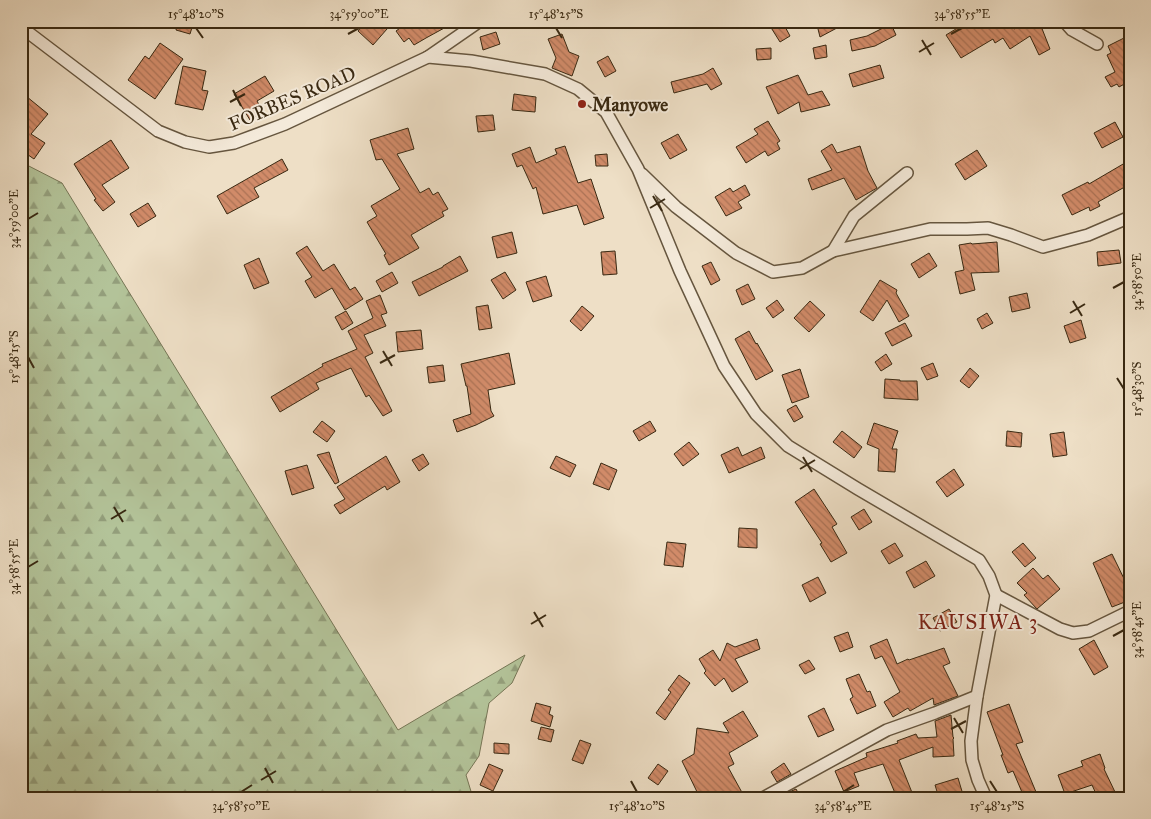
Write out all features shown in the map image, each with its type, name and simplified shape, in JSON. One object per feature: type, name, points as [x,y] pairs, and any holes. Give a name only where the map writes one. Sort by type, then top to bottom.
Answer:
[{"type":"street","name":"FORBES ROAD","points":[[21,27],[158,131],[185,142],[209,147],[234,142],[285,124],[428,57],[480,21]]},
{"type":"street","points":[[1064,21],[1072,30],[1097,44]]},
{"type":"street","points":[[428,57],[471,61],[545,74],[578,89],[606,112],[638,169],[680,272],[724,366],[756,414],[788,446],[979,560],[989,576],[996,595],[977,696],[971,741],[972,760],[986,798]]},
{"type":"street","points":[[638,169],[676,207],[736,253],[773,272],[802,268],[833,251],[930,229],[988,228],[1011,234],[1043,247],[1088,235],[1130,217]]},
{"type":"street","points":[[833,251],[854,216],[907,173]]},
{"type":"street","points":[[996,595],[1060,629],[1073,633],[1089,631],[1130,611]]},
{"type":"street","points":[[763,798],[887,730],[977,696]]},
{"type":"green space","points":[[21,162],[62,183],[398,730],[525,655],[512,683],[489,703],[479,756],[466,775],[473,798],[21,798]]},
{"type":"building","points":[[178,21],[194,21],[190,34],[176,30]]},
{"type":"building","points":[[366,21],[379,21],[387,29],[373,45],[358,31]]},
{"type":"building","points":[[410,21],[457,21],[414,45],[409,38],[404,42],[396,31]]},
{"type":"building","points":[[778,21],[782,21],[790,36],[780,42],[770,26]]},
{"type":"building","points":[[816,21],[850,21],[820,37]]},
{"type":"building","points":[[969,21],[1009,21],[1014,29],[1039,21],[1050,49],[1039,55],[1030,36],[1010,49],[1003,38],[995,43],[993,39],[961,58],[946,35]]},
{"type":"building","points":[[891,24],[896,35],[875,46],[852,51],[850,40],[867,36]]},
{"type":"building","points":[[496,32],[500,44],[483,50],[480,37]]},
{"type":"building","points":[[562,34],[569,52],[579,56],[572,76],[552,68],[556,58],[548,39]]},
{"type":"building","points":[[1130,35],[1130,74],[1125,77],[1128,82],[1119,87],[1117,84],[1111,87],[1105,77],[1115,72],[1107,55],[1111,53],[1108,46]]},
{"type":"building","points":[[160,43],[183,59],[155,99],[128,80],[145,56],[149,59]]},
{"type":"building","points":[[826,45],[827,57],[815,59],[813,48]]},
{"type":"building","points":[[771,48],[771,59],[757,60],[756,49]]},
{"type":"building","points":[[608,56],[616,71],[605,77],[597,62]]},
{"type":"building","points":[[880,65],[884,78],[853,87],[849,74]]},
{"type":"building","points":[[183,66],[206,71],[202,90],[208,91],[203,110],[175,104]]},
{"type":"building","points":[[713,68],[722,84],[711,90],[707,84],[674,93],[671,82],[703,74]]},
{"type":"building","points":[[798,75],[808,95],[822,91],[830,105],[801,112],[799,102],[778,114],[766,87]]},
{"type":"building","points":[[265,76],[274,91],[257,101],[263,112],[250,120],[234,94]]},
{"type":"building","points":[[21,92],[48,114],[31,134],[45,143],[34,159],[21,150]]},
{"type":"building","points":[[514,94],[536,97],[535,112],[512,110]]},
{"type":"building","points":[[493,115],[495,130],[478,132],[476,116]]},
{"type":"building","points":[[768,121],[780,141],[777,143],[780,149],[768,156],[765,151],[746,163],[736,147],[758,134],[754,129]]},
{"type":"building","points":[[1115,122],[1123,137],[1102,148],[1094,133]]},
{"type":"building","points":[[408,128],[414,149],[397,154],[420,193],[429,188],[433,195],[438,192],[448,209],[442,212],[444,216],[411,235],[419,248],[389,265],[384,255],[386,254],[367,222],[377,216],[371,206],[400,189],[382,159],[376,160],[370,140]]},
{"type":"building","points":[[678,134],[687,150],[670,159],[661,143]]},
{"type":"building","points":[[111,140],[129,168],[102,185],[115,202],[103,211],[94,200],[96,199],[74,164]]},
{"type":"building","points":[[832,144],[837,153],[860,146],[868,171],[877,188],[856,200],[844,178],[812,190],[808,179],[832,170],[821,151]]},
{"type":"building","points":[[565,146],[578,183],[591,179],[604,218],[584,225],[577,205],[543,214],[536,187],[533,189],[522,165],[517,167],[512,154],[530,147],[536,163],[557,154],[555,149]]},
{"type":"building","points":[[977,150],[987,166],[965,180],[955,164]]},
{"type":"building","points":[[607,154],[608,166],[596,166],[595,155]]},
{"type":"building","points":[[282,159],[288,170],[254,188],[259,197],[227,214],[217,196]]},
{"type":"building","points":[[1130,160],[1130,184],[1098,202],[1100,206],[1090,211],[1089,207],[1072,215],[1062,195],[1088,182],[1089,184]]},
{"type":"building","points":[[745,185],[750,195],[738,202],[742,208],[726,216],[715,197],[730,188],[733,192]]},
{"type":"building","points":[[148,203],[156,216],[138,227],[130,214]]},
{"type":"building","points":[[512,232],[517,253],[497,258],[492,237]]},
{"type":"building","points":[[997,242],[999,272],[971,273],[975,290],[960,294],[955,272],[964,270],[959,245]]},
{"type":"building","points":[[307,246],[323,271],[334,264],[350,290],[355,287],[363,299],[345,310],[332,288],[315,298],[305,281],[312,277],[296,253]]},
{"type":"building","points":[[1119,250],[1121,263],[1098,266],[1097,252]]},
{"type":"building","points":[[615,251],[617,274],[603,275],[601,252]]},
{"type":"building","points":[[929,253],[937,266],[919,278],[911,264]]},
{"type":"building","points":[[460,256],[468,271],[419,296],[412,282],[443,267]]},
{"type":"building","points":[[259,258],[269,283],[254,289],[244,265]]},
{"type":"building","points":[[711,262],[720,280],[711,285],[702,266]]},
{"type":"building","points":[[392,272],[398,283],[382,292],[376,281]]},
{"type":"building","points":[[505,272],[516,290],[503,299],[491,280]]},
{"type":"building","points":[[546,276],[552,296],[533,302],[526,282]]},
{"type":"building","points":[[880,280],[897,290],[896,293],[909,316],[899,322],[887,300],[873,321],[860,312]]},
{"type":"building","points":[[748,284],[755,299],[742,305],[736,290]]},
{"type":"building","points":[[1027,293],[1030,308],[1012,312],[1009,297]]},
{"type":"building","points":[[380,295],[387,313],[381,315],[386,326],[364,335],[373,353],[365,357],[392,411],[383,416],[369,395],[366,397],[351,368],[316,383],[319,389],[280,412],[271,397],[323,366],[322,364],[357,349],[348,331],[373,318],[366,301]]},
{"type":"building","points":[[777,300],[784,310],[773,318],[766,308]]},
{"type":"building","points":[[810,301],[825,315],[809,332],[794,318]]},
{"type":"building","points":[[488,305],[492,328],[479,330],[476,307]]},
{"type":"building","points":[[582,306],[594,316],[581,331],[570,321]]},
{"type":"building","points":[[346,311],[353,323],[342,330],[335,317]]},
{"type":"building","points":[[987,313],[993,323],[982,329],[977,319]]},
{"type":"building","points":[[1081,320],[1086,338],[1070,343],[1064,326]]},
{"type":"building","points":[[905,323],[912,336],[892,346],[885,333]]},
{"type":"building","points":[[421,330],[423,349],[398,352],[396,332]]},
{"type":"building","points":[[749,331],[773,371],[756,380],[735,339]]},
{"type":"building","points":[[509,353],[515,384],[488,390],[491,411],[494,416],[457,432],[453,420],[471,414],[467,386],[461,364]]},
{"type":"building","points":[[886,354],[892,364],[881,371],[875,362]]},
{"type":"building","points":[[933,363],[938,376],[927,380],[921,368]]},
{"type":"building","points":[[443,365],[445,381],[429,383],[427,367]]},
{"type":"building","points":[[970,368],[979,376],[969,388],[960,381]]},
{"type":"building","points":[[800,369],[809,397],[792,403],[782,375]]},
{"type":"building","points":[[885,379],[917,381],[918,400],[884,398]]},
{"type":"building","points":[[796,405],[803,417],[794,422],[787,410]]},
{"type":"building","points":[[322,421],[335,431],[327,442],[313,432]]},
{"type":"building","points":[[650,421],[656,431],[639,441],[633,431]]},
{"type":"building","points":[[874,423],[898,431],[892,449],[897,449],[895,472],[878,471],[879,449],[867,444]]},
{"type":"building","points":[[842,431],[862,447],[854,458],[833,442]]},
{"type":"building","points":[[1007,431],[1022,433],[1021,447],[1006,446]]},
{"type":"building","points":[[1064,432],[1067,455],[1053,457],[1050,434]]},
{"type":"building","points":[[689,442],[699,454],[683,466],[674,454]]},
{"type":"building","points":[[738,447],[742,456],[761,447],[765,458],[729,473],[721,455]]},
{"type":"building","points":[[329,452],[339,482],[335,484],[317,455]]},
{"type":"building","points":[[423,454],[429,464],[419,471],[412,460]]},
{"type":"building","points":[[386,456],[400,482],[387,490],[385,486],[340,514],[334,505],[345,499],[337,487]]},
{"type":"building","points":[[556,456],[576,465],[570,477],[550,468]]},
{"type":"building","points":[[601,463],[617,470],[609,490],[593,484]]},
{"type":"building","points":[[307,465],[314,488],[292,495],[285,471]]},
{"type":"building","points":[[954,469],[964,485],[947,497],[936,482]]},
{"type":"building","points":[[814,489],[837,524],[832,527],[847,553],[831,562],[820,544],[822,543],[795,502]]},
{"type":"building","points":[[864,509],[872,522],[859,530],[851,517]]},
{"type":"building","points":[[739,528],[757,529],[757,548],[738,547]]},
{"type":"building","points":[[667,542],[686,544],[683,567],[664,565]]},
{"type":"building","points":[[895,543],[903,556],[889,564],[881,551]]},
{"type":"building","points":[[1023,543],[1036,558],[1025,567],[1012,552]]},
{"type":"building","points":[[1112,554],[1130,591],[1130,600],[1112,607],[1093,563]]},
{"type":"building","points":[[926,561],[935,576],[914,588],[906,572]]},
{"type":"building","points":[[1033,568],[1043,579],[1048,575],[1060,589],[1037,609],[1024,595],[1027,593],[1017,583]]},
{"type":"building","points":[[818,577],[826,593],[810,602],[802,585]]},
{"type":"building","points":[[949,609],[957,622],[940,631],[933,618]]},
{"type":"building","points":[[848,632],[853,647],[840,652],[834,637]]},
{"type":"building","points":[[757,639],[760,649],[735,659],[748,682],[732,692],[724,678],[715,686],[704,673],[706,671],[699,659],[713,650],[720,661],[727,643],[735,647]]},
{"type":"building","points":[[887,639],[897,664],[944,648],[950,663],[943,666],[958,696],[934,705],[933,698],[910,711],[908,708],[893,717],[884,702],[900,692],[882,656],[875,659],[870,646]]},
{"type":"building","points":[[1094,640],[1108,667],[1094,675],[1079,649]]},
{"type":"building","points":[[809,660],[815,669],[805,674],[799,665]]},
{"type":"building","points":[[859,674],[867,692],[870,691],[876,706],[857,714],[850,699],[853,697],[846,679]]},
{"type":"building","points":[[679,675],[690,683],[665,720],[656,713],[671,692],[668,690]]},
{"type":"building","points":[[536,703],[551,707],[549,714],[553,716],[550,727],[531,721]]},
{"type":"building","points":[[1009,704],[1023,742],[1016,744],[1036,792],[1024,797],[1013,771],[1008,773],[987,712]]},
{"type":"building","points":[[824,708],[834,730],[818,737],[808,716]]},
{"type":"building","points":[[743,711],[758,736],[729,753],[734,764],[728,767],[745,798],[700,798],[682,761],[694,754],[697,728],[729,733],[723,723]]},
{"type":"building","points":[[951,715],[954,756],[933,757],[933,747],[899,760],[913,795],[907,798],[897,798],[883,764],[854,773],[859,786],[844,792],[835,771],[867,757],[866,753],[898,743],[897,741],[916,734],[918,738],[937,737],[935,721]]},
{"type":"building","points":[[541,727],[554,730],[551,742],[538,739]]},
{"type":"building","points":[[580,740],[591,744],[583,764],[572,760]]},
{"type":"building","points":[[494,743],[509,744],[509,754],[494,753]]},
{"type":"building","points":[[1100,754],[1104,769],[1115,792],[1103,798],[1098,798],[1092,785],[1065,794],[1058,775],[1083,766],[1081,761]]},
{"type":"building","points":[[784,763],[791,774],[777,782],[771,772]]},
{"type":"building","points":[[489,764],[503,770],[493,791],[480,785]]},
{"type":"building","points":[[658,764],[668,771],[658,785],[648,778]]},
{"type":"building","points":[[958,778],[964,798],[939,798],[935,785]]},
{"type":"building","points":[[796,789],[801,798],[787,798],[785,794]]},
{"type":"place","name":"Manyowe","points":[[582,104]]},
{"type":"district","name":"KAUSIWA 3","points":[[978,622]]}]
